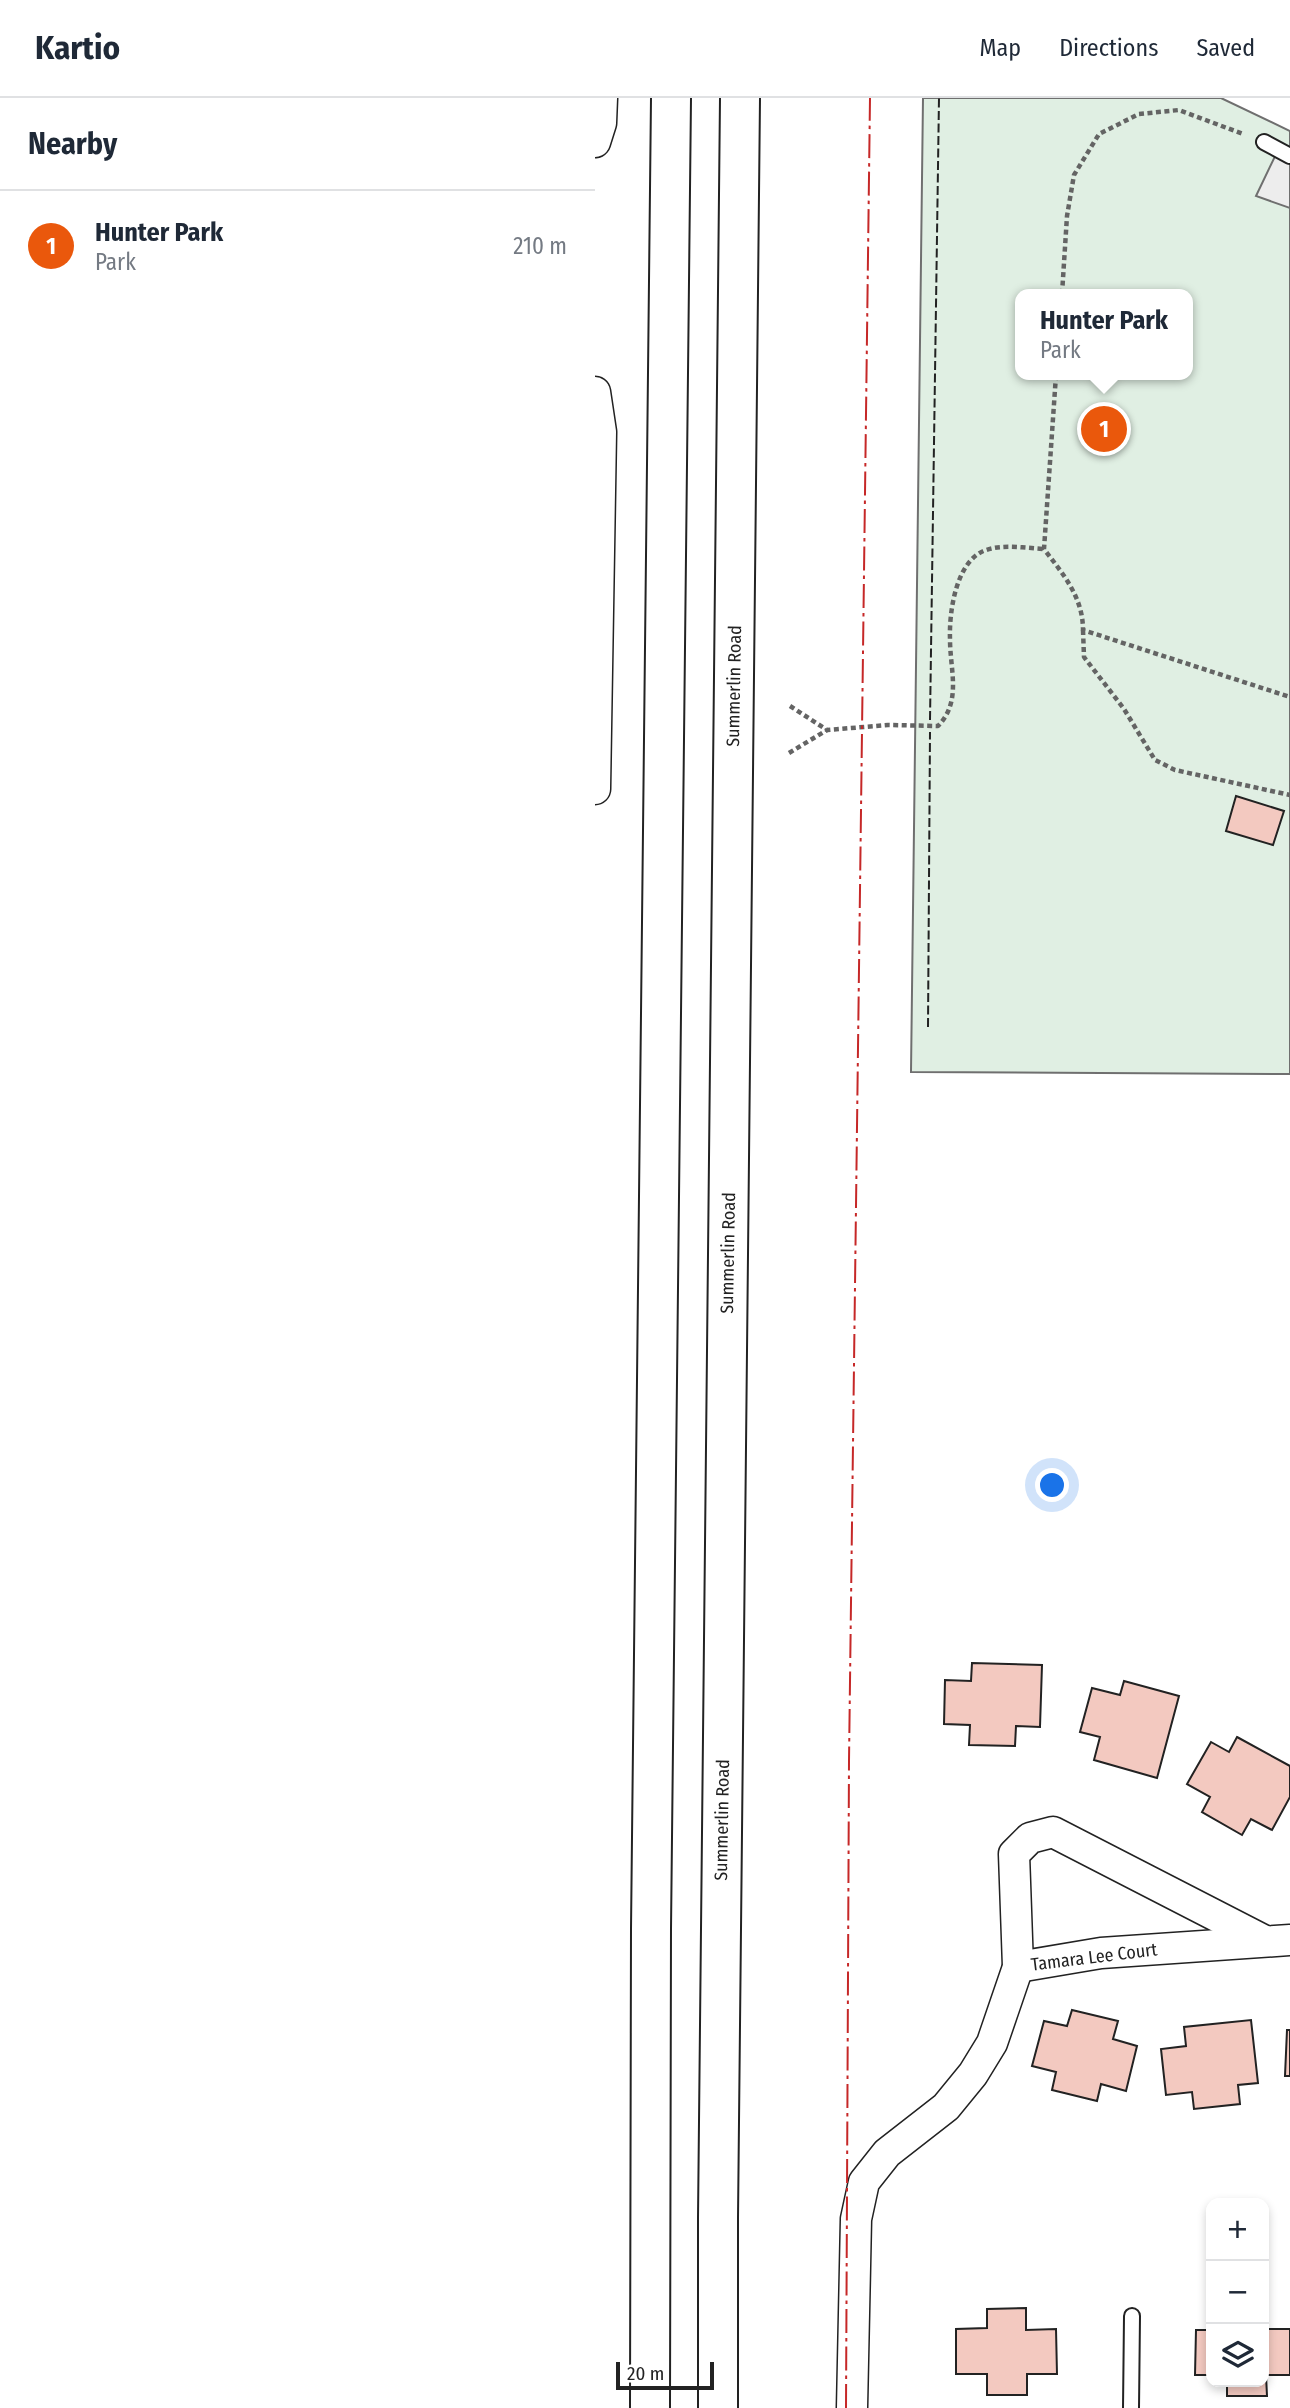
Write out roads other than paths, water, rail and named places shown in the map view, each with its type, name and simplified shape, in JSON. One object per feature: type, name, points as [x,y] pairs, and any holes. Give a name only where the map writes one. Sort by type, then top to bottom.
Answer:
[{"type":"main road","points":[[650,2408],[651,1929],[671,98]]},
{"type":"main road","name":"Summerlin Road","points":[[718,2408],[740,98]]},
{"type":"street","points":[[595,142],[601,122],[602,98]]},
{"type":"street","points":[[595,392],[601,432],[595,789]]},
{"type":"street","points":[[1018,1967],[1014,1854],[1030,1838],[1053,1832],[1276,1940]]},
{"type":"street","name":"Tamara Lee Court","points":[[852,2408],[856,2219],[864,2182],[887,2153],[946,2107],[973,2074],[992,2043],[1018,1967],[1101,1953],[1276,1940]]},
{"type":"lane","points":[[1264,142],[1290,156]]},
{"type":"lane","points":[[1131,2408],[1132,2316]]},
{"type":"place","name":"Hunter Park","points":[[1104,429]]}]
